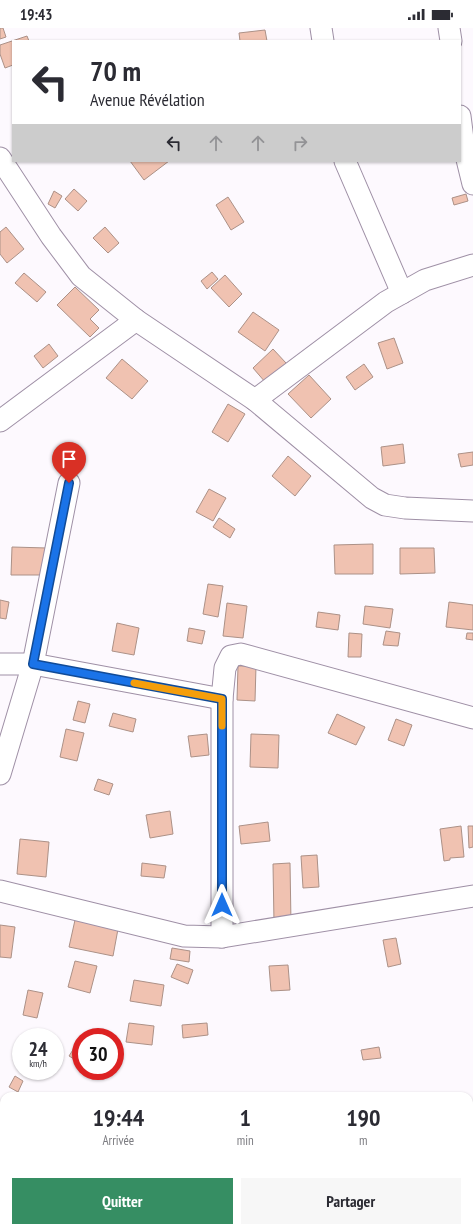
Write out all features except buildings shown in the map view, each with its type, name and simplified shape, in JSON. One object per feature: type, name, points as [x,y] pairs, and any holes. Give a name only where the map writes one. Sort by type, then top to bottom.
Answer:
[{"type":"street","points":[[321,28],[323,40]]},
{"type":"street","points":[[449,28],[451,40]]},
{"type":"street","points":[[461,124],[464,147],[473,184]]},
{"type":"street","points":[[0,159],[51,236],[81,276],[136,320],[255,400],[372,498],[385,505],[405,508],[473,511]]},
{"type":"street","points":[[345,162],[402,293]]},
{"type":"street","points":[[255,400],[386,302],[425,280],[473,265]]},
{"type":"street","points":[[0,420],[136,320]]},
{"type":"street","points":[[0,774],[33,664],[69,483]]},
{"type":"street","points":[[222,937],[222,699],[225,668],[230,656],[241,654],[473,718]]},
{"type":"street","points":[[0,664],[33,664],[222,699]]},
{"type":"street","points":[[0,891],[184,936],[222,937],[473,896]]},
{"type":"slow traffic","points":[[134,683],[222,699],[222,726]]},
{"type":"route","points":[[69,483],[33,664],[222,699],[222,905]]}]
